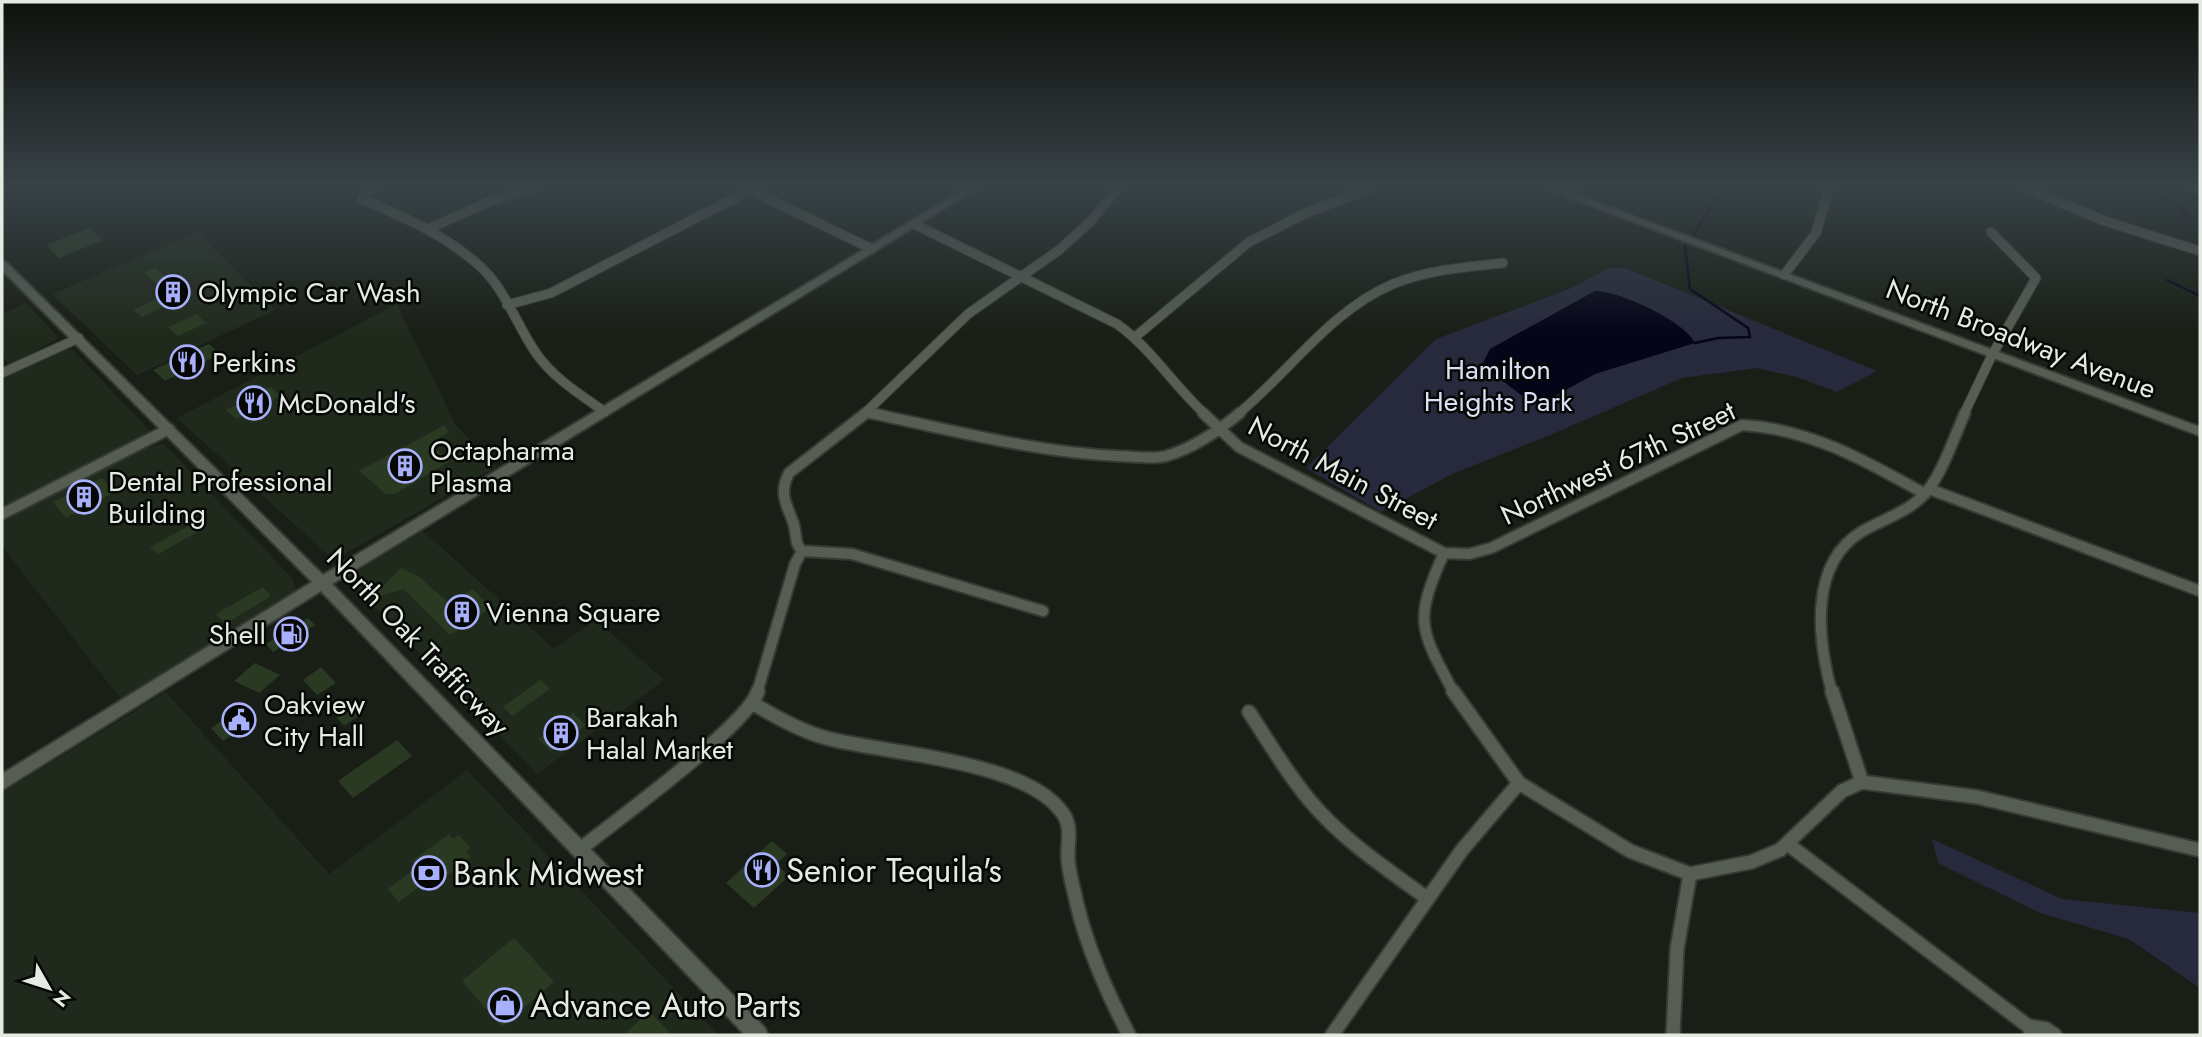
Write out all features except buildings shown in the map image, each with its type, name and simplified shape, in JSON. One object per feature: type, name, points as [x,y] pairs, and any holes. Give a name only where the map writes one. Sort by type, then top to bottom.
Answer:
[{"type":"street","points":[[441,236],[482,268],[526,340],[550,370],[605,412]]},
{"type":"street","points":[[507,305],[551,293],[660,236]]},
{"type":"street","points":[[846,236],[872,249]]},
{"type":"street","points":[[2,783],[322,583],[893,236]]},
{"type":"street","name":"North Main Street","points":[[939,236],[1117,324],[1135,337],[1218,430],[1258,457],[1444,553]]},
{"type":"street","points":[[1043,611],[852,554],[802,551],[797,546],[795,527],[782,498],[784,483],[789,473],[867,412],[968,314],[1024,278],[1076,236]]},
{"type":"street","points":[[1135,337],[1249,242],[1260,236]]},
{"type":"street","name":"North Broadway Avenue","points":[[1687,236],[2200,432]]},
{"type":"street","points":[[1784,275],[1813,236]]},
{"type":"street","points":[[1862,782],[1828,675],[1824,575],[1832,557],[1846,542],[1912,505],[1927,491],[1992,355],[2036,278],[1996,236]]},
{"type":"street","points":[[2154,236],[2200,251]]},
{"type":"street","points":[[867,412],[998,439],[1099,456],[1165,457],[1206,440],[1368,297],[1417,278],[1503,263]]},
{"type":"street","name":"North Oak Trafficway","points":[[2,264],[322,583],[758,1035]]},
{"type":"street","points":[[2,373],[79,338]]},
{"type":"street","name":"Northwest 67th Street","points":[[1444,553],[1469,554],[1484,550],[1742,425],[1775,426],[1801,432],[1927,491],[2200,592]]},
{"type":"street","points":[[2,514],[169,429]]},
{"type":"street","points":[[579,850],[709,746],[754,704],[795,564],[802,551]]},
{"type":"street","points":[[1444,553],[1425,595],[1424,636],[1455,696],[1519,783],[1630,851],[1690,874],[1751,862],[1789,845],[1842,791],[1862,782],[1976,797],[2200,850]]},
{"type":"street","points":[[754,704],[782,720],[826,738],[977,766],[1051,800],[1063,813],[1069,830],[1068,858],[1090,948],[1111,1003],[1129,1035]]},
{"type":"street","points":[[1249,712],[1320,813],[1345,836],[1428,899]]},
{"type":"street","points":[[1332,1035],[1486,820],[1519,783]]},
{"type":"street","points":[[1789,845],[1856,900],[1940,959],[2030,1031],[2046,1029],[2055,1035]]},
{"type":"street","points":[[1672,1035],[1676,949],[1690,874]]},
{"type":"shaded area","points":[[188,236],[202,236],[275,310],[137,375],[52,294]]},
{"type":"shaded area","points":[[1595,291],[1619,296],[1650,309],[1679,326],[1695,343],[1595,374],[1549,399],[1525,398],[1482,365],[1490,349]]},
{"type":"shaded area","points":[[26,303],[59,338],[10,365],[2,356],[2,314]]},
{"type":"shaded area","points":[[397,304],[455,424],[496,467],[334,560],[177,418]]},
{"type":"shaded area","points":[[63,349],[74,351],[151,432],[2,510],[2,375]]},
{"type":"shaded area","points":[[165,445],[292,578],[296,589],[290,598],[123,702],[2,546],[2,519],[138,450]]},
{"type":"shaded area","points":[[423,531],[554,649],[596,620],[664,680],[537,774],[352,584],[356,574],[363,568]]},
{"type":"shaded area","points":[[166,692],[329,874],[467,770],[718,1035],[2,1035],[2,793]]},
{"type":"green space","name":"Hamilton Heights Park","points":[[1609,268],[1625,268],[1877,371],[1837,392],[1797,377],[1757,368],[1682,378],[1452,474],[1381,512],[1306,468],[1436,339],[1569,289]]},
{"type":"green space","points":[[1932,839],[2062,899],[2200,913],[2200,988],[2129,939],[2040,913],[1938,863]]},
{"type":"waterway","points":[[1685,246],[1690,289],[1748,328],[1750,337],[1718,338],[1695,343]]},
{"type":"waterway","points":[[2167,280],[2200,296]]},
{"type":"place","name":"Olympic Car Wash","points":[[173,292]]},
{"type":"place","name":"Perkins","points":[[187,362]]},
{"type":"place","name":"McDonald's","points":[[254,403]]},
{"type":"place","name":"Octapharma Plasma","points":[[405,466]]},
{"type":"place","name":"Dental Professional Building","points":[[84,497]]},
{"type":"place","name":"Vienna Square","points":[[462,612]]},
{"type":"place","name":"Shell","points":[[291,634]]},
{"type":"place","name":"Oakview City Hall","points":[[239,720]]},
{"type":"place","name":"Barakah Halal Market","points":[[561,733]]},
{"type":"place","name":"Senior Tequila's","points":[[762,870]]},
{"type":"place","name":"Bank Midwest","points":[[429,873]]},
{"type":"place","name":"Advance Auto Parts","points":[[505,1005]]}]
